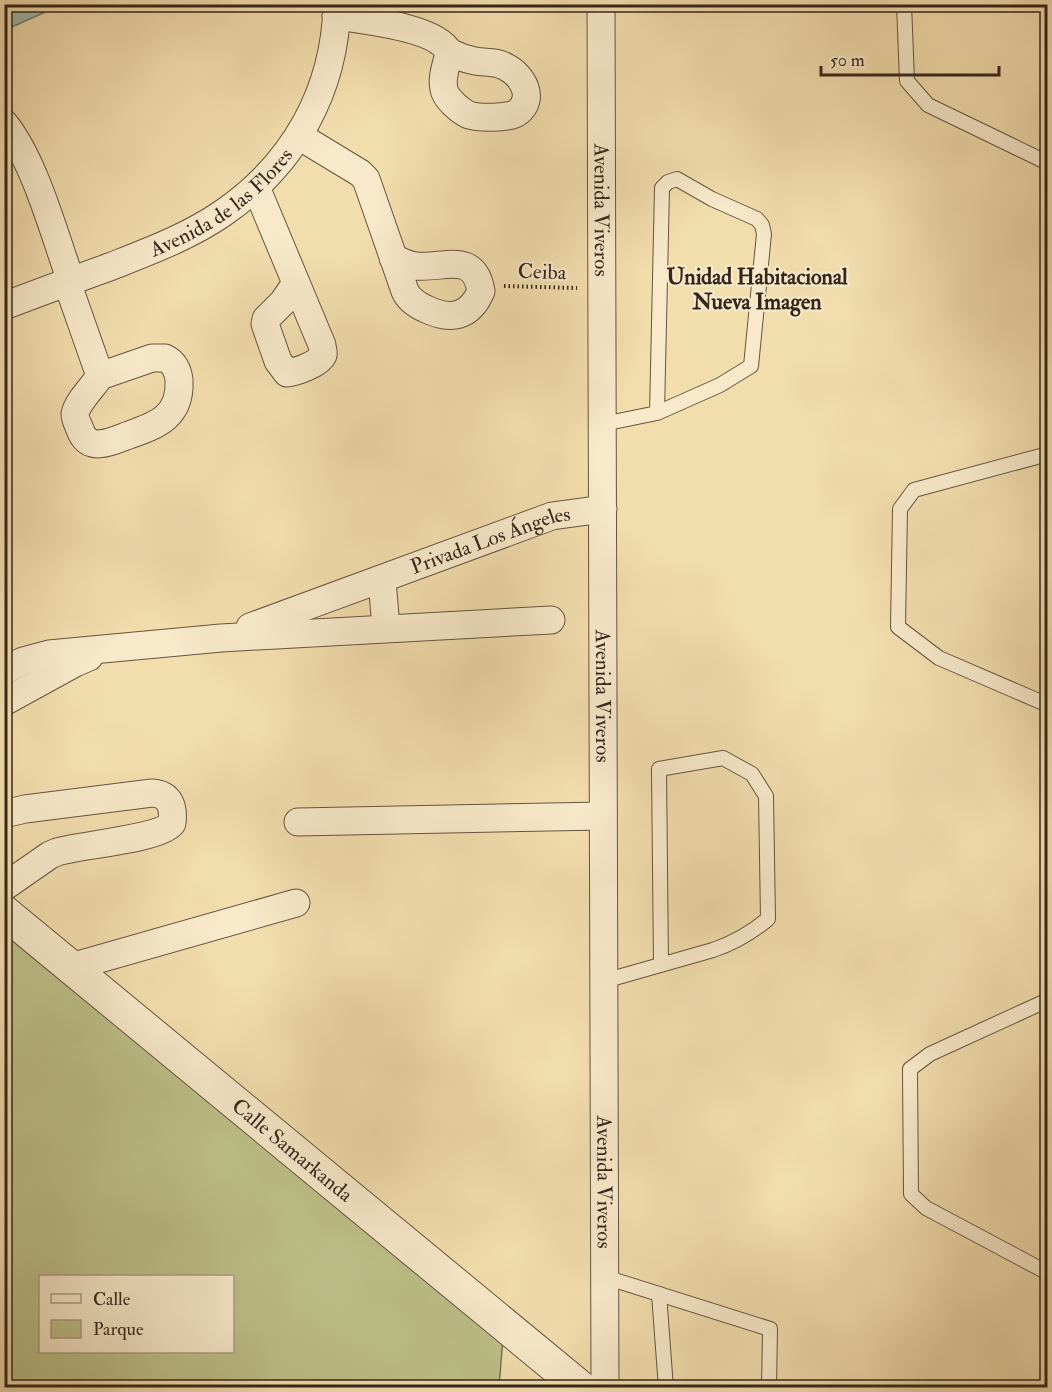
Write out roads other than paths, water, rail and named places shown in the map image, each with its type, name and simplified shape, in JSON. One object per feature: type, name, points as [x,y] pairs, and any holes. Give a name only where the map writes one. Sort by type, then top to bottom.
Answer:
[{"type":"street","name":"Avenida Viveros","points":[[601,4],[605,1388]]},
{"type":"street","points":[[337,10],[402,27],[435,39],[444,44],[448,52]]},
{"type":"street","name":"Avenida de las Flores","points":[[4,306],[137,256],[190,232],[223,214],[255,187],[279,163],[308,122],[322,88],[333,45],[337,10]]},
{"type":"street","points":[[4,123],[16,140],[32,172],[100,375]]},
{"type":"street","points":[[299,136],[364,176],[369,184],[393,258],[407,295],[420,306],[444,316],[456,315],[471,308],[480,294],[477,274],[465,266],[448,263],[418,266],[393,258]]},
{"type":"street","points":[[255,187],[296,283]]},
{"type":"street","name":"Privada Los Ángeles","points":[[221,638],[552,516],[603,509]]},
{"type":"street","points":[[382,580],[386,628]]},
{"type":"street","name":"Privada Los Ángeles","points":[[4,670],[23,661],[49,654],[221,638],[551,620]]},
{"type":"street","name":"Privada Los Ángeles","points":[[4,702],[75,663],[116,648]]},
{"type":"street","points":[[4,814],[25,809],[152,793],[164,795],[170,801],[173,813],[172,823],[166,829],[118,841],[57,852],[4,887]]},
{"type":"street","points":[[298,822],[603,816]]},
{"type":"street","points":[[71,968],[296,903]]},
{"type":"street","name":"Calle Samarkanda","points":[[4,912],[581,1388]]},
{"type":"lane","points":[[904,4],[907,81],[927,105],[1047,164]]},
{"type":"lane","points":[[603,424],[657,413],[720,385],[751,366],[764,234],[762,225],[757,219],[712,199],[677,179],[668,182],[662,188],[657,413]]},
{"type":"lane","points":[[1047,454],[914,490],[900,509],[898,627],[939,658],[1047,705]]},
{"type":"lane","points":[[604,981],[661,965],[724,946],[747,935],[768,919],[766,796],[752,774],[723,758],[659,769],[661,965]]},
{"type":"lane","points":[[1047,1000],[930,1054],[910,1069],[911,1194],[926,1208],[1047,1273]]},
{"type":"lane","points":[[605,1277],[770,1329],[769,1388]]},
{"type":"lane","points":[[659,1294],[666,1388]]},
{"type":"district","name":"Unidad Habitacional Nueva Imagen","points":[[757,290]]}]
